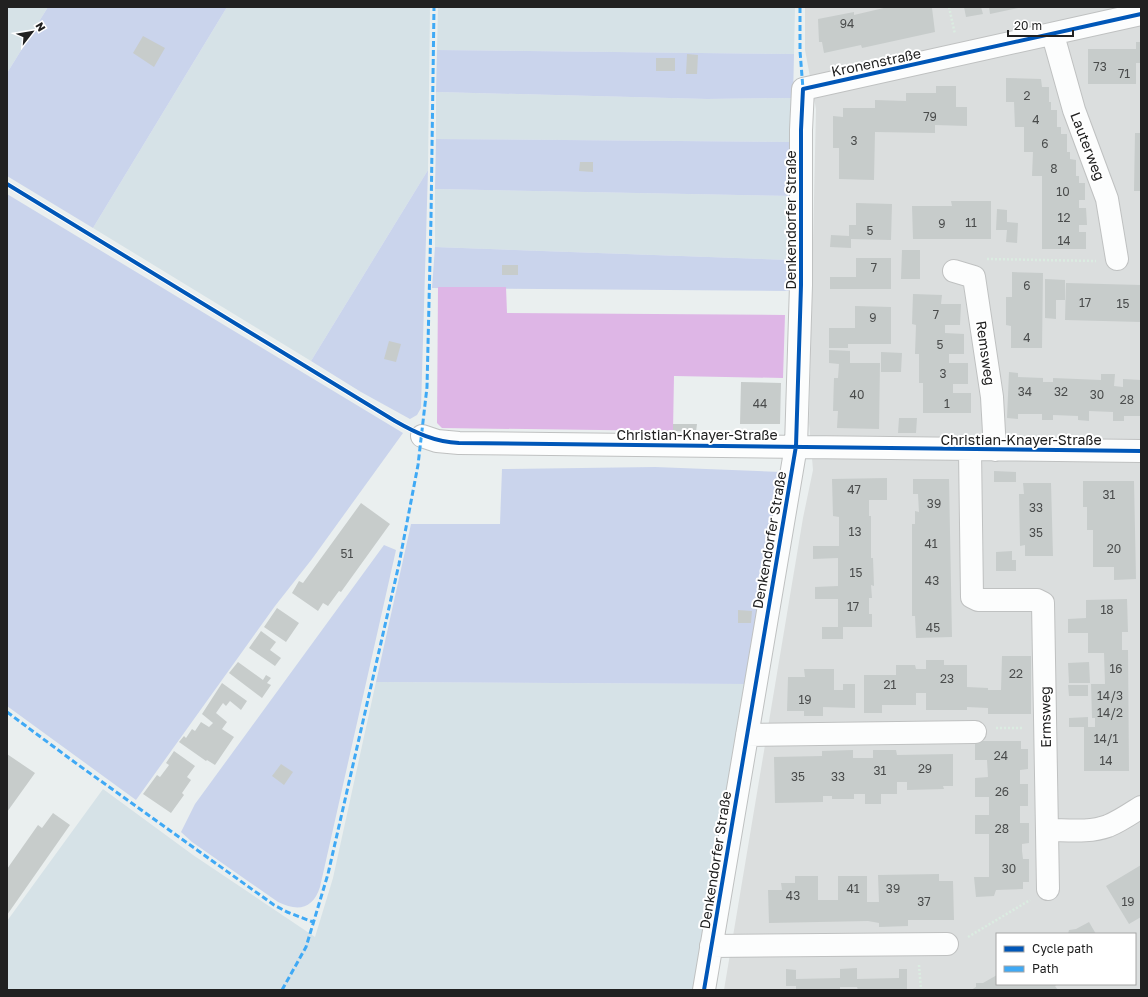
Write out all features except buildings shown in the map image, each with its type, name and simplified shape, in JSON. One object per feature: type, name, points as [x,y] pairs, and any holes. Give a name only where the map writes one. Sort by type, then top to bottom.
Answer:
[{"type":"street","name":"Kronenstraße","points":[[803,89],[847,78],[960,56],[1141,14]]},
{"type":"street","name":"Lauterweg","points":[[1053,35],[1074,110],[1107,199],[1117,259]]},
{"type":"street","name":"Denkendorfer Straße","points":[[704,990],[796,446],[801,293],[801,130],[803,89]]},
{"type":"street","name":"Remsweg","points":[[964,274],[992,397],[995,450]]},
{"type":"street","name":"Christian-Knayer-Straße","points":[[422,436],[437,441],[459,443],[1141,451]]},
{"type":"street","name":"Christian-Knayer-Straße","points":[[970,450],[972,597],[978,600],[1037,600],[1043,603]]},
{"type":"street","name":"Ermsweg","points":[[1043,603],[1048,889]]},
{"type":"street","points":[[747,735],[975,732]]},
{"type":"street","points":[[1047,830],[1088,830],[1108,826],[1141,808]]},
{"type":"street","name":"Denkendorfer Straße","points":[[711,946],[947,944]]},
{"type":"path","points":[[964,274],[989,259],[1103,261],[1117,259]]},
{"type":"path","points":[[975,732],[986,728],[1045,728]]},
{"type":"path","points":[[947,944],[965,940],[1048,889]]},
{"type":"shaded area","points":[[7,7],[48,7],[7,73]]},
{"type":"shaded area","points":[[48,7],[227,7],[93,228],[7,176],[7,73]]},
{"type":"shaded area","points":[[227,7],[430,7],[428,170],[311,361],[93,228]]},
{"type":"shaded area","points":[[438,7],[795,7],[794,54],[437,50]]},
{"type":"shaded area","points":[[805,7],[1141,7],[1141,990],[724,990],[803,518],[813,470],[809,423],[816,109],[805,50]]},
{"type":"shaded area","points":[[437,50],[794,54],[793,98],[707,99],[436,92]]},
{"type":"shaded area","points":[[436,92],[707,99],[793,98],[793,142],[436,139]]},
{"type":"shaded area","points":[[436,139],[793,142],[792,196],[435,189]]},
{"type":"shaded area","points":[[428,170],[421,408],[417,415],[410,419],[361,392],[311,361]]},
{"type":"shaded area","points":[[435,189],[792,196],[791,260],[435,247]]},
{"type":"shaded area","points":[[7,194],[403,433],[312,559],[275,606],[136,800],[7,706]]},
{"type":"shaded area","points":[[435,247],[791,260],[791,291],[432,288]]},
{"type":"shaded area","points":[[438,287],[506,287],[507,313],[785,315],[783,378],[674,376],[673,431],[442,428],[437,423]]},
{"type":"shaded area","points":[[655,467],[781,472],[745,684],[376,682],[411,524],[500,524],[502,469]]},
{"type":"shaded area","points":[[384,545],[396,550],[320,887],[317,894],[309,904],[292,907],[278,902],[192,842],[181,832],[195,804]]},
{"type":"shaded area","points":[[376,682],[745,684],[693,990],[7,990],[7,921],[103,789],[193,855],[315,937],[333,878]]},
{"type":"marked path","points":[[282,990],[306,947],[328,874],[399,564],[418,465],[427,387],[434,7]]},
{"type":"marked path","points":[[800,7],[800,51],[803,89]]},
{"type":"marked path","points":[[7,712],[274,905],[287,912],[313,922]]},
{"type":"cycle path","points":[[704,990],[796,446],[801,285],[801,130],[803,89],[1141,14]]},
{"type":"cycle path","points":[[7,184],[395,421],[418,433],[442,441],[459,443],[1141,451]]}]
